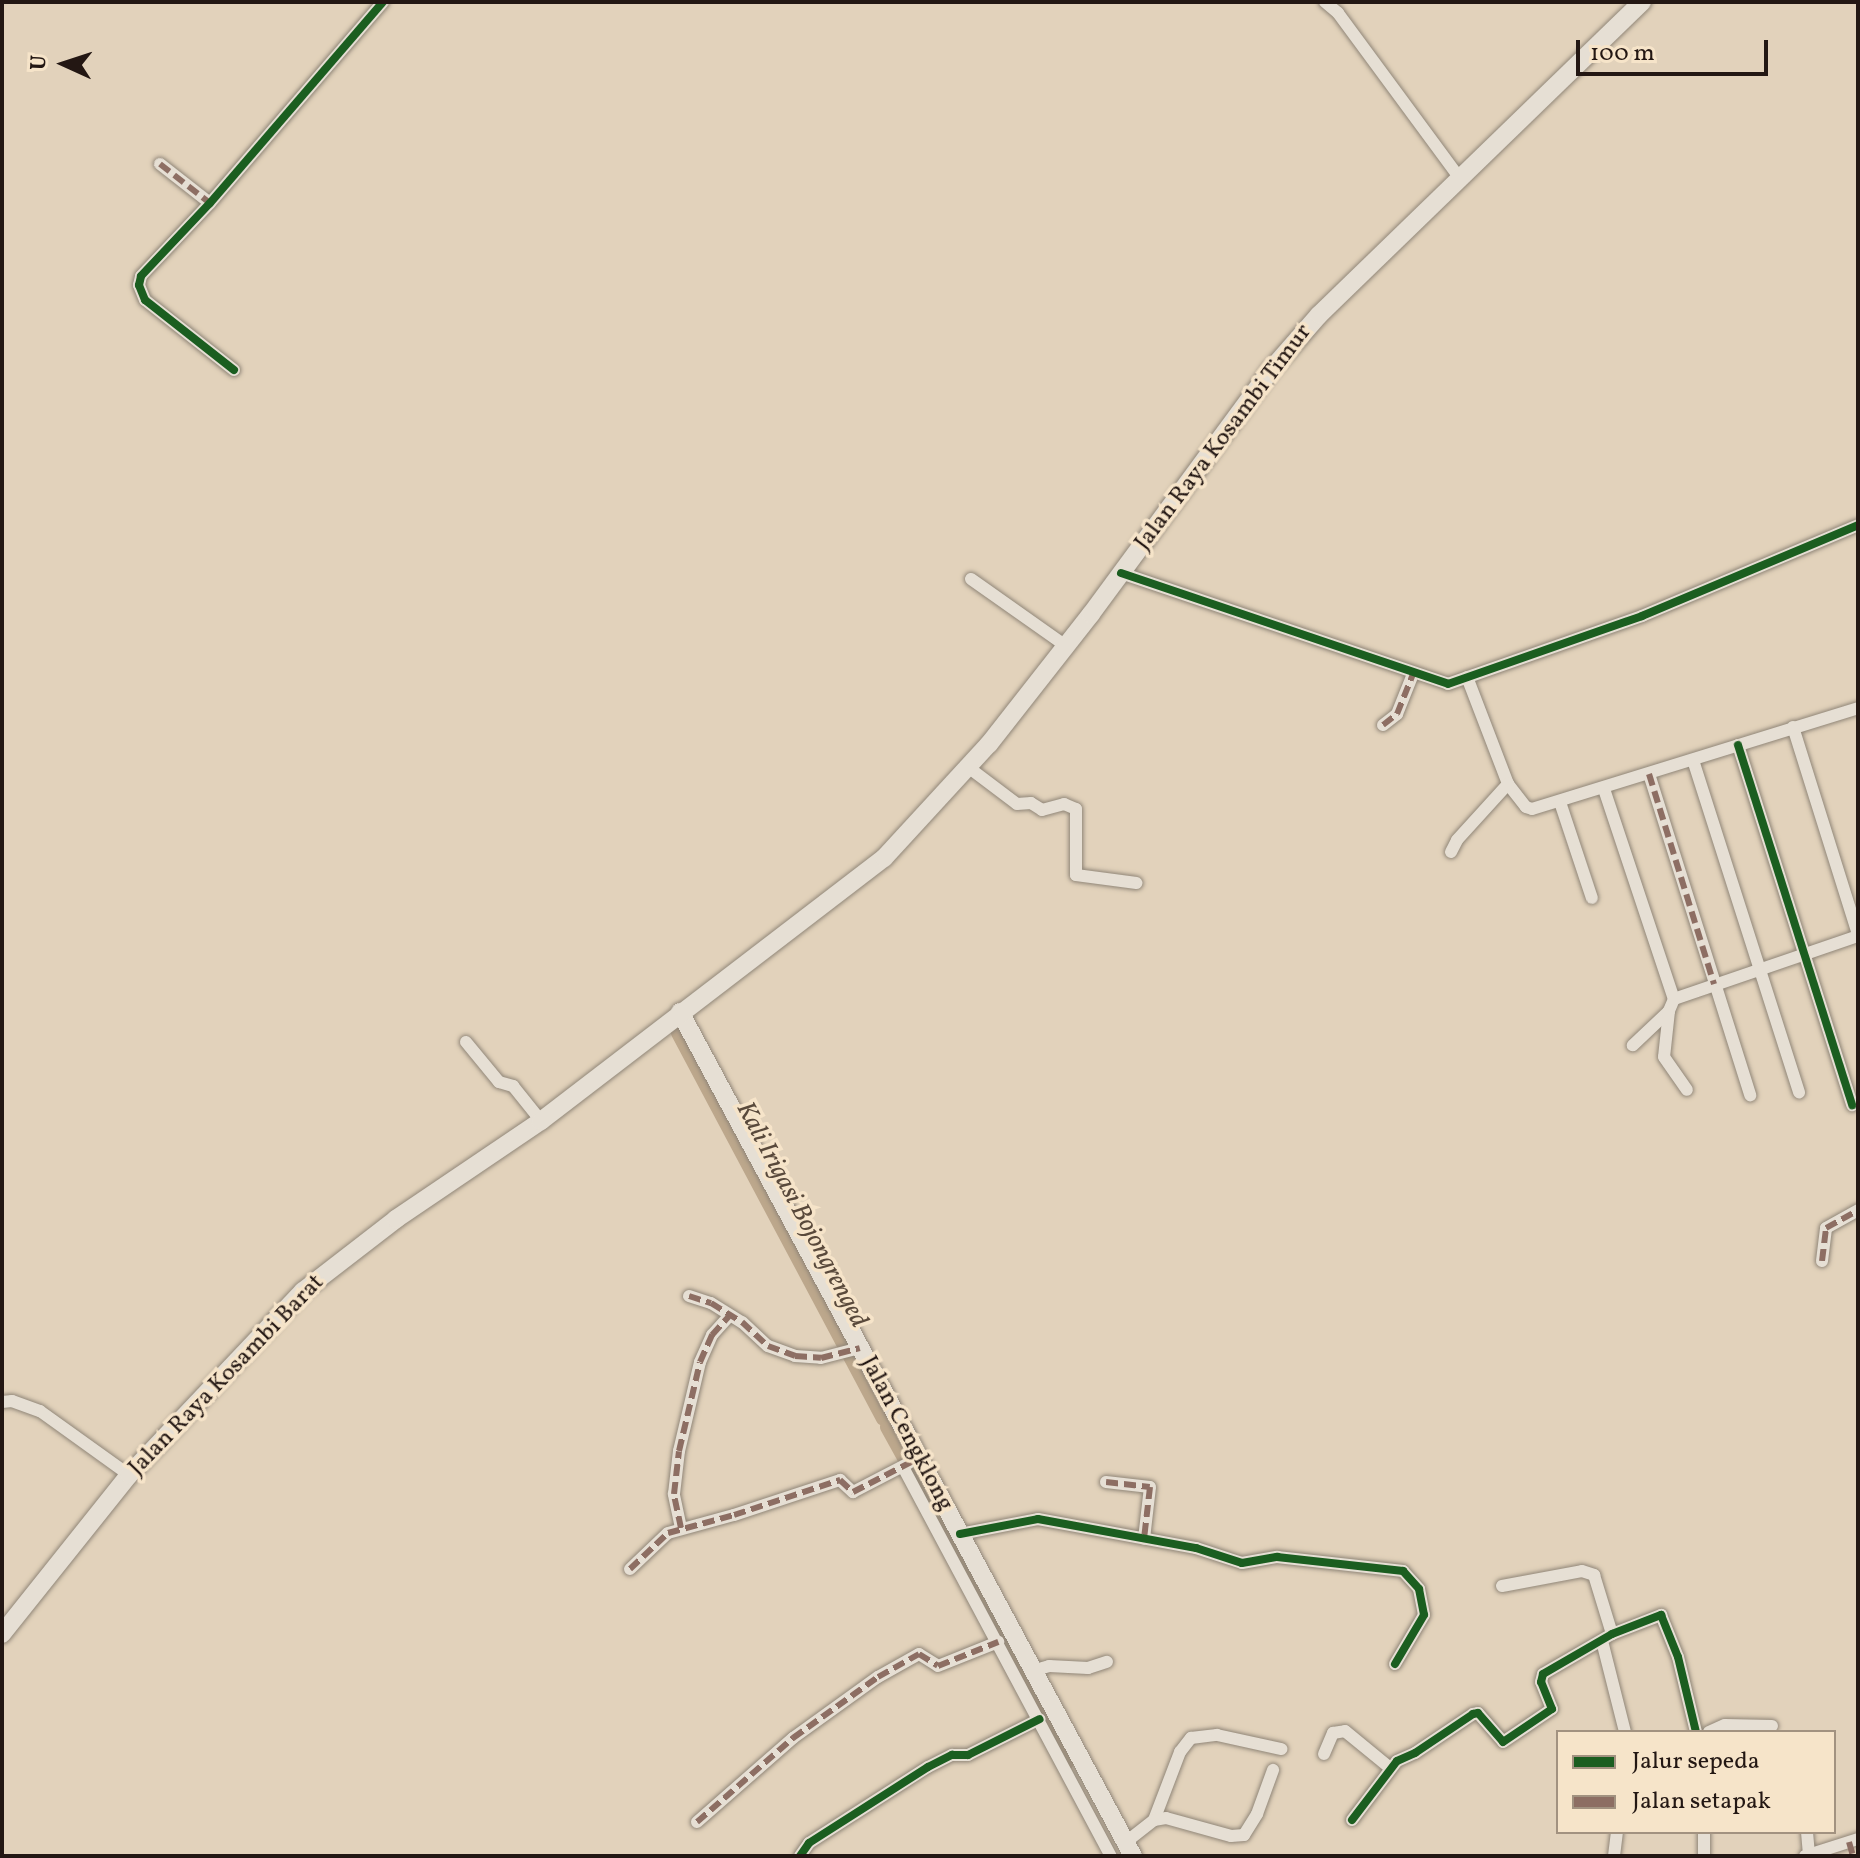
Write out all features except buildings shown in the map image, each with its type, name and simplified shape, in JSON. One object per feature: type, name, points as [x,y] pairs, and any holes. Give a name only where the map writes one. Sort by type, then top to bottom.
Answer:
[{"type":"main road","name":"Jalan Raya Kosambi Timur","points":[[680,1012],[884,858],[968,767],[1066,646],[1270,371],[1355,277],[1642,2]]},
{"type":"main road","name":"Jalan Raya Kosambi Barat","points":[[2,1634],[129,1475],[303,1291],[396,1219],[541,1121],[680,1012]]},
{"type":"main road","name":"Jalan Cengklong","points":[[680,1012],[911,1462],[960,1534],[1032,1671],[1035,1692],[1077,1772],[1130,1852]]},
{"type":"street","points":[[234,370],[145,300],[139,285],[141,276],[210,203],[383,2]]},
{"type":"street","points":[[1325,2],[1338,13],[1459,177]]},
{"type":"street","points":[[160,164],[210,203]]},
{"type":"street","points":[[1121,573],[1444,683],[1642,616],[1858,525]]},
{"type":"street","points":[[971,579],[1066,646]]},
{"type":"street","points":[[1383,725],[1397,714],[1413,674]]},
{"type":"street","points":[[1467,677],[1508,784],[1526,807],[1532,809],[1858,709]]},
{"type":"street","points":[[1633,1045],[1671,1005],[1714,984],[1858,935],[1793,727]]},
{"type":"street","points":[[1738,745],[1852,1105]]},
{"type":"street","points":[[1693,760],[1799,1093]]},
{"type":"street","points":[[968,767],[1017,804],[1031,803],[1042,810],[1064,804],[1076,809],[1076,875],[1136,883]]},
{"type":"street","points":[[1649,774],[1750,1095]]},
{"type":"street","points":[[1451,852],[1457,840],[1508,784]]},
{"type":"street","points":[[1604,789],[1671,1005],[1664,1057],[1687,1090]]},
{"type":"street","points":[[1560,802],[1592,898]]},
{"type":"street","points":[[466,1042],[499,1082],[513,1086],[541,1121]]},
{"type":"street","points":[[1822,1261],[1826,1228],[1858,1210]]},
{"type":"street","points":[[689,1296],[711,1303],[768,1346],[795,1356],[810,1359],[852,1351]]},
{"type":"street","points":[[681,1528],[674,1494],[679,1451],[700,1362],[712,1335],[729,1316]]},
{"type":"street","points":[[2,1402],[12,1401],[40,1411],[129,1475]]},
{"type":"street","points":[[630,1569],[660,1537],[681,1528],[734,1515],[840,1480],[853,1492],[911,1462],[998,1642],[1035,1692],[1040,1719],[1077,1772],[1111,1856]]},
{"type":"street","points":[[1106,1482],[1150,1487],[1144,1539]]},
{"type":"street","points":[[960,1534],[1038,1519],[1196,1548],[1242,1563],[1277,1557],[1403,1571],[1419,1589],[1424,1615],[1395,1664]]},
{"type":"street","points":[[1502,1586],[1582,1571],[1594,1575],[1625,1730]]},
{"type":"street","points":[[1352,1820],[1389,1767],[1473,1714],[1478,1713],[1503,1742],[1552,1709],[1541,1682],[1543,1674],[1607,1637],[1661,1615],[1678,1657],[1696,1730]]},
{"type":"street","points":[[697,1822],[748,1781],[793,1738],[878,1677],[919,1654],[938,1666],[998,1642]]},
{"type":"street","points":[[1032,1671],[1049,1666],[1088,1668],[1107,1662]]},
{"type":"street","points":[[800,1856],[809,1843],[928,1767],[952,1755],[968,1755],[1040,1719]]},
{"type":"street","points":[[1714,1730],[1725,1725],[1772,1726]]},
{"type":"street","points":[[1324,1754],[1333,1733],[1345,1731],[1389,1767]]},
{"type":"street","points":[[1130,1852],[1154,1820],[1180,1752],[1191,1738],[1217,1735],[1281,1749]]},
{"type":"street","points":[[1154,1820],[1180,1819],[1231,1836],[1244,1835],[1257,1814],[1273,1770]]},
{"type":"street","points":[[1614,1856],[1617,1834]]},
{"type":"street","points":[[1704,1834],[1704,1856]]},
{"type":"street","points":[[1807,1834],[1807,1855],[1854,1840],[1853,1856]]},
{"type":"waterway","name":"Kali Irigasi Bojongrenged","points":[[678,1033],[883,1419]]},
{"type":"waterway","name":"Kali Irigasi Bojongrenged","points":[[887,1427],[1031,1688]]},
{"type":"waterway","name":"Kali Irigasi Bojongrenged","points":[[1038,1698],[1067,1763]]},
{"type":"marked path","points":[[160,164],[210,203]]},
{"type":"marked path","points":[[1383,725],[1397,714],[1413,674]]},
{"type":"marked path","points":[[1649,774],[1714,984]]},
{"type":"marked path","points":[[1822,1261],[1826,1228],[1858,1210]]},
{"type":"marked path","points":[[689,1296],[711,1303],[742,1322],[768,1346],[795,1356],[821,1358],[860,1348]]},
{"type":"marked path","points":[[681,1528],[674,1494],[679,1451],[700,1362],[712,1335],[729,1316]]},
{"type":"marked path","points":[[630,1569],[668,1533],[840,1480],[853,1492],[919,1458]]},
{"type":"marked path","points":[[1106,1482],[1150,1487],[1144,1539]]},
{"type":"marked path","points":[[697,1822],[793,1738],[878,1677],[919,1654],[938,1666],[998,1642]]},
{"type":"marked path","points":[[1849,1842],[1853,1856]]},
{"type":"cycle path","points":[[234,370],[145,300],[139,285],[141,276],[210,203],[383,2]]},
{"type":"cycle path","points":[[1121,573],[1448,684],[1642,616],[1858,525]]},
{"type":"cycle path","points":[[1738,745],[1852,1105]]},
{"type":"cycle path","points":[[960,1534],[1038,1519],[1196,1548],[1242,1563],[1277,1557],[1403,1571],[1419,1589],[1424,1615],[1395,1664]]},
{"type":"cycle path","points":[[1352,1820],[1397,1761],[1478,1713],[1503,1742],[1552,1709],[1541,1682],[1543,1674],[1612,1634],[1661,1615],[1678,1657],[1696,1730]]},
{"type":"cycle path","points":[[800,1856],[809,1843],[928,1767],[952,1755],[968,1755],[1040,1719]]}]
